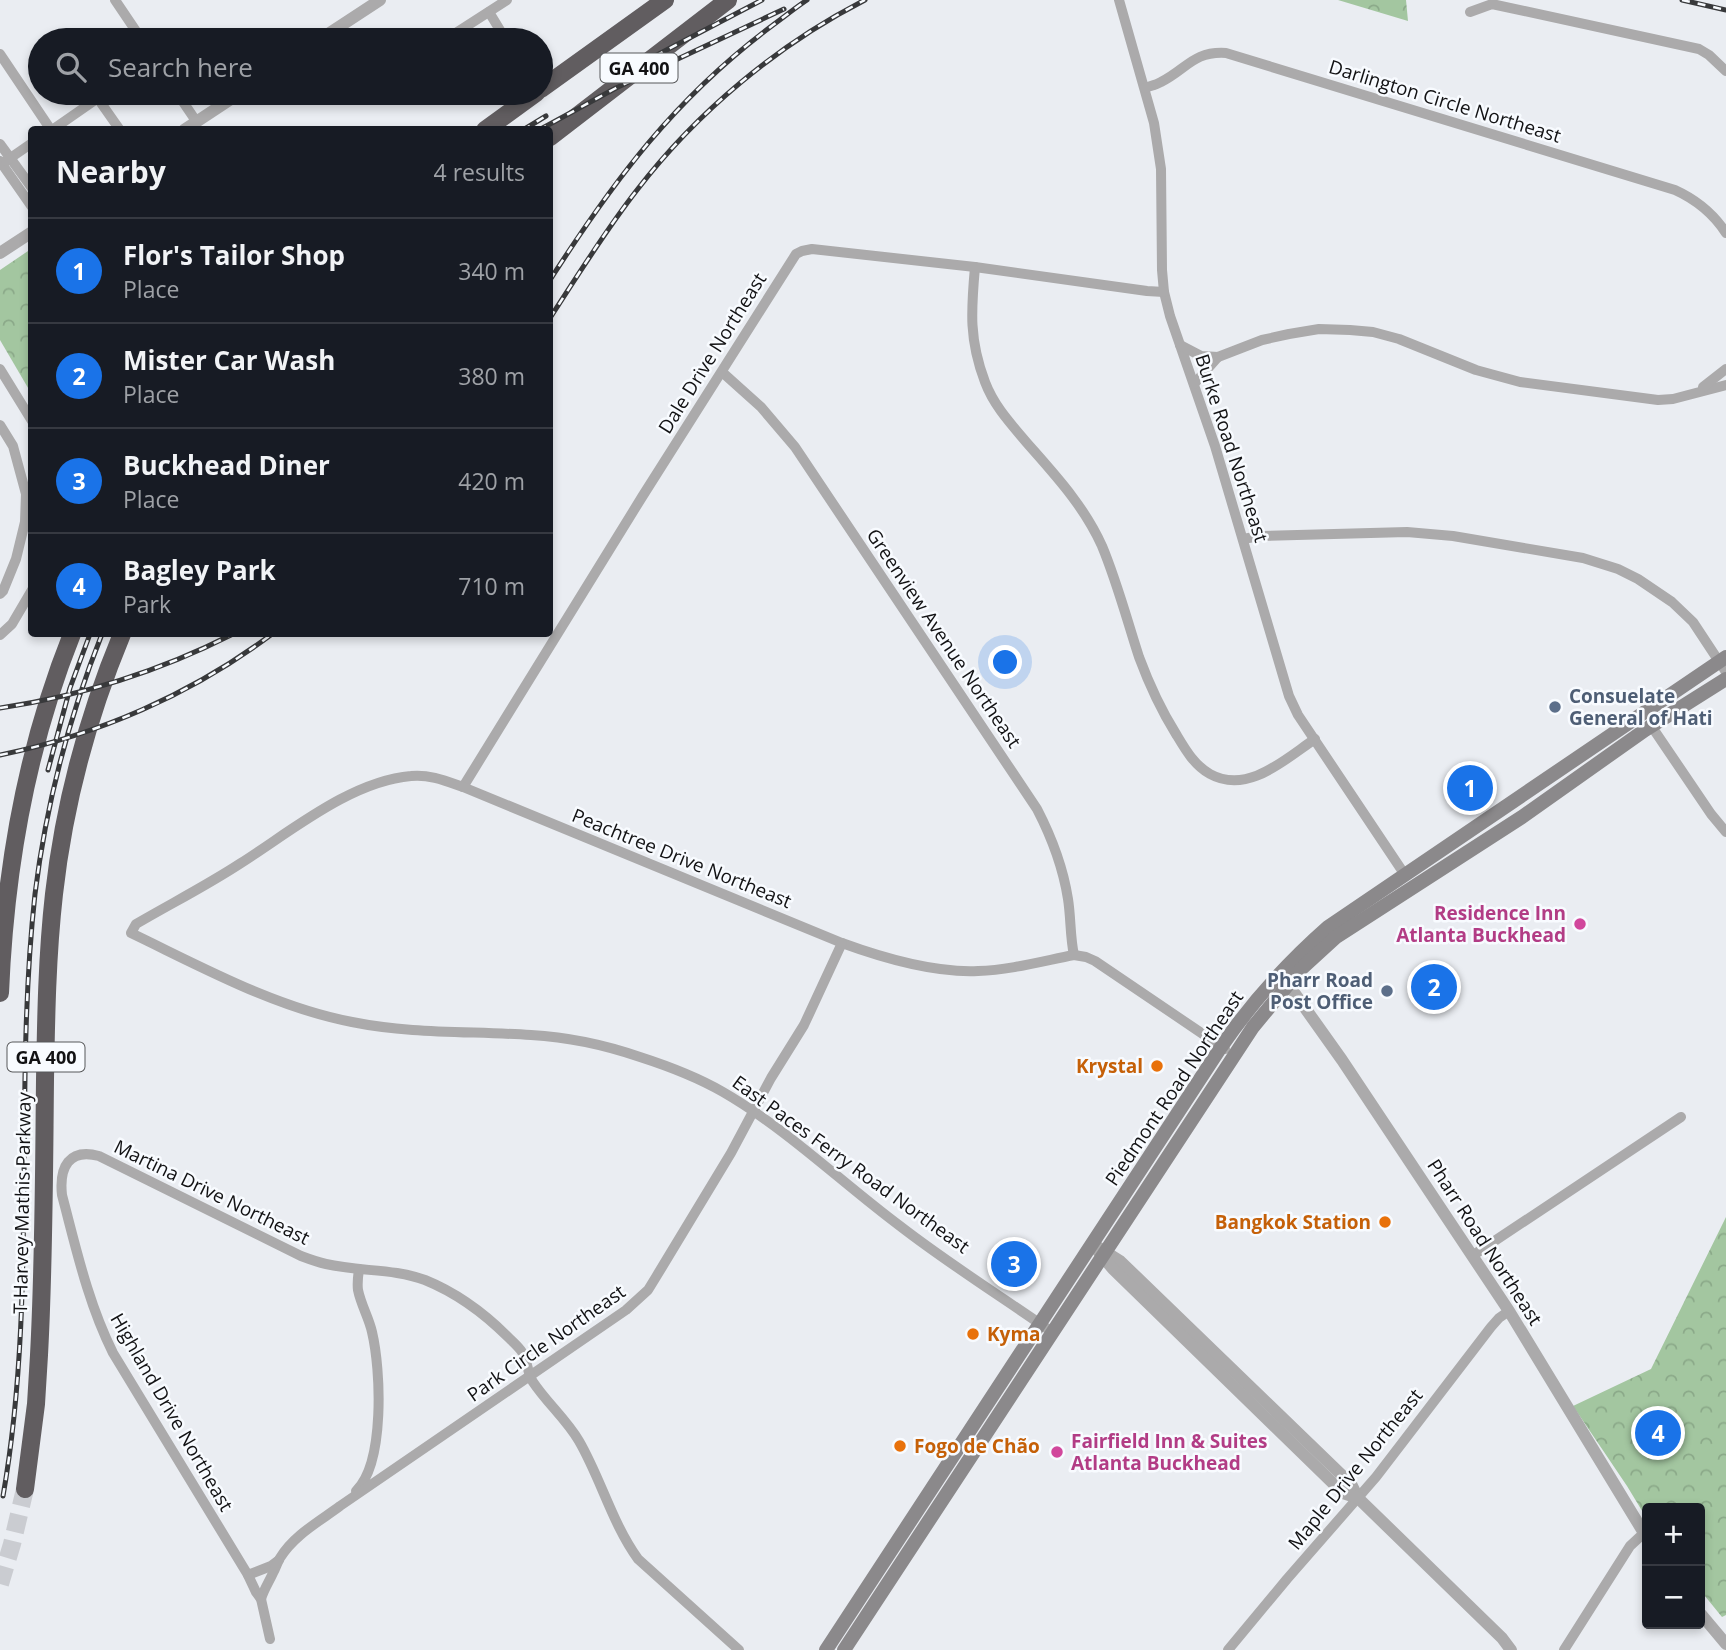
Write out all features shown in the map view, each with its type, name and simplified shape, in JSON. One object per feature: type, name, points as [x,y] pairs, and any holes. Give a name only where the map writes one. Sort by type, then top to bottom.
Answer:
[{"type":"highway","name":"GA 400","points":[[553,80],[665,0]]},
{"type":"highway","name":"GA 400","points":[[553,135],[728,0]]},
{"type":"highway","points":[[491,126],[519,105]]},
{"type":"highway","points":[[0,993],[6,898],[19,817],[34,750],[71,637]]},
{"type":"highway","name":"T Harvey Mathis Parkway","points":[[24,1489],[36,1404],[41,1313],[47,995],[54,892],[79,762],[121,637]]},
{"type":"main road","name":"Piedmont Road Northeast","points":[[826,1650],[1100,1250],[1228,1051],[1263,1013],[1284,979],[1292,959],[1328,927],[1641,714],[1724,663]]},
{"type":"main road","name":"Piedmont Road Northeast","points":[[1284,979],[1336,937],[1522,817],[1651,726],[1726,678]]},
{"type":"main road","name":"Piedmont Road Northeast","points":[[844,1650],[1046,1328]]},
{"type":"street","points":[[115,0],[134,28]]},
{"type":"street","points":[[337,28],[380,0]]},
{"type":"street","points":[[464,28],[506,0]]},
{"type":"street","name":"Burke Road Northeast","points":[[1119,0],[1154,123],[1161,170],[1164,292],[1243,539],[1289,696],[1298,715],[1405,875]]},
{"type":"street","points":[[1470,12],[1492,4],[1699,48],[1726,71]]},
{"type":"street","points":[[489,12],[499,28]]},
{"type":"street","name":"Darlington Circle Northeast","points":[[1145,88],[1160,83],[1201,55],[1226,52],[1675,190],[1704,206],[1726,233]]},
{"type":"street","points":[[0,54],[28,95]]},
{"type":"street","points":[[35,105],[49,126]]},
{"type":"street","points":[[57,126],[84,105]]},
{"type":"street","points":[[102,105],[117,126]]},
{"type":"street","points":[[185,105],[196,121]]},
{"type":"street","points":[[189,126],[221,105]]},
{"type":"street","points":[[0,144],[3,162],[28,200]]},
{"type":"street","points":[[3,162],[28,146]]},
{"type":"street","points":[[3,162],[28,184]]},
{"type":"street","points":[[0,253],[28,235]]},
{"type":"street","name":"Dale Drive Northeast","points":[[463,787],[792,259],[802,251],[812,249],[975,267],[1164,292]]},
{"type":"street","points":[[975,267],[971,329],[986,384],[1006,418],[1073,496],[1092,525],[1149,682],[1188,753],[1211,775],[1227,780],[1242,780],[1262,774],[1315,739]]},
{"type":"street","points":[[1180,345],[1201,356],[1218,357],[1262,340],[1289,334],[1350,330],[1373,332],[1399,339],[1476,370],[1520,382],[1658,400],[1673,399],[1726,385]]},
{"type":"street","points":[[1194,384],[1218,357]]},
{"type":"street","points":[[0,369],[28,414]]},
{"type":"street","points":[[1694,393],[1726,369]]},
{"type":"street","name":"Greenview Avenue Northeast","points":[[722,372],[761,407],[795,447],[1038,809],[1052,838],[1063,873],[1074,955]]},
{"type":"street","points":[[0,425],[13,446],[28,491]]},
{"type":"street","points":[[0,594],[16,559],[28,501]]},
{"type":"street","points":[[1243,539],[1407,532],[1453,536],[1583,558],[1618,569],[1672,602],[1693,622],[1724,663]]},
{"type":"street","points":[[0,635],[12,624],[28,597]]},
{"type":"street","points":[[1641,714],[1726,832]]},
{"type":"street","name":"Peachtree Drive Northeast","points":[[131,933],[143,919],[240,864],[331,805],[389,779],[412,776],[437,778],[463,787],[842,943],[891,958],[961,971],[995,970],[1074,955]]},
{"type":"street","name":"East Paces Ferry Road Northeast","points":[[131,933],[260,993],[316,1014],[388,1028],[533,1035],[596,1044],[688,1075],[722,1091],[754,1112],[903,1228],[1046,1328]]},
{"type":"street","name":"Park Circle Northeast","points":[[248,1575],[271,1566],[290,1545],[340,1506],[626,1310],[648,1290],[804,1025],[842,943]]},
{"type":"street","points":[[1074,955],[1095,961],[1228,1051]]},
{"type":"street","name":"Pharr Road Northeast","points":[[1284,979],[1342,1060],[1509,1311],[1642,1529]]},
{"type":"street","points":[[1472,1256],[1681,1117]]},
{"type":"street","name":"Martina Drive Northeast","points":[[74,1157],[87,1153],[99,1156],[301,1256],[328,1265],[412,1275],[465,1300],[487,1316],[522,1352],[534,1383],[580,1442],[616,1523],[638,1559],[739,1650]]},
{"type":"street","name":"Highland Drive Northeast","points":[[74,1157],[69,1160],[63,1172],[62,1195],[102,1332],[248,1575],[261,1599],[270,1639]]},
{"type":"street","points":[[1100,1250],[1343,1493],[1357,1498],[1518,1650]]},
{"type":"street","points":[[340,1506],[367,1477],[377,1437],[377,1359],[372,1330],[358,1292],[359,1269]]},
{"type":"street","name":"Maple Drive Northeast","points":[[1228,1650],[1376,1477],[1490,1327],[1509,1311]]},
{"type":"street","points":[[1564,1650],[1630,1546],[1642,1538]]},
{"type":"street","name":"Park Circle Northeast","points":[[261,1599],[279,1559]]},
{"type":"street","points":[[1705,1617],[1721,1629],[1726,1644]]},
{"type":"street","points":[[1502,1637],[1511,1650]]},
{"type":"green space","points":[[1338,0],[1406,0],[1408,21]]},
{"type":"green space","points":[[28,251],[28,388],[0,340],[0,270]]},
{"type":"green space","points":[[1726,1217],[1726,1615],[1722,1617],[1705,1596],[1705,1503],[1642,1503],[1642,1511],[1573,1406],[1651,1369]]},
{"type":"tunnel","points":[[0,1584],[25,1489]]},
{"type":"railway","points":[[613,78],[762,0]]},
{"type":"railway","points":[[553,275],[623,174],[677,111],[738,53],[807,0]]},
{"type":"railway","points":[[553,313],[625,206],[660,161],[712,107],[770,59],[832,18],[865,0]]},
{"type":"railway","points":[[1682,0],[1726,10]]},
{"type":"railway","points":[[546,126],[616,88],[784,9]]},
{"type":"railway","points":[[530,126],[546,116]]},
{"type":"railway","points":[[48,770],[70,688],[89,637]]},
{"type":"railway","points":[[3,1496],[14,1421],[20,1346],[26,1044],[35,894],[45,828],[60,762],[79,697],[101,637]]},
{"type":"railway","points":[[0,708],[60,697],[149,671],[227,637]]},
{"type":"railway","points":[[0,755],[73,736],[143,710],[210,675],[268,637]]},
{"type":"place","name":"Consuelate General of Hati","points":[[1555,707]]},
{"type":"place","name":"Flor's Tailor Shop","points":[[1470,788]]},
{"type":"place","name":"Residence Inn Atlanta Buckhead","points":[[1580,924]]},
{"type":"place","name":"Mister Car Wash","points":[[1434,987]]},
{"type":"place","name":"Pharr Road Post Office","points":[[1387,991]]},
{"type":"place","name":"Krystal","points":[[1157,1066]]},
{"type":"place","name":"Bangkok Station","points":[[1385,1222]]},
{"type":"place","name":"Buckhead Diner","points":[[1014,1264]]},
{"type":"place","name":"Kyma","points":[[973,1334]]},
{"type":"place","name":"Bagley Park","points":[[1658,1433]]},
{"type":"place","name":"Fogo de Chão","points":[[900,1446]]},
{"type":"place","name":"Fairfield Inn & Suites Atlanta Buckhead","points":[[1057,1452]]}]
